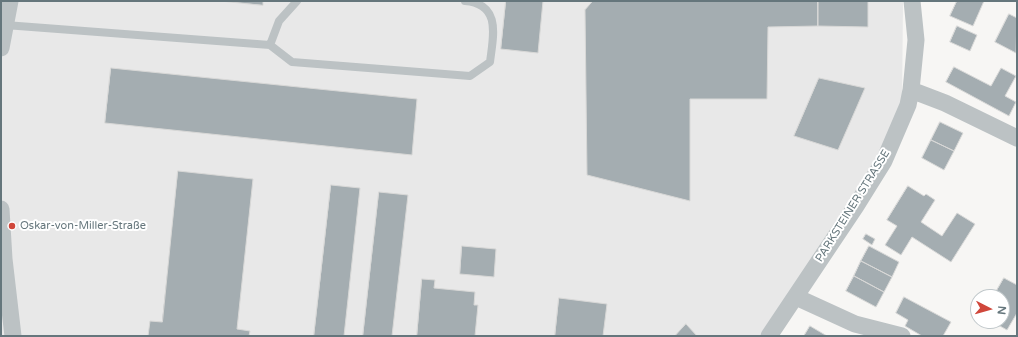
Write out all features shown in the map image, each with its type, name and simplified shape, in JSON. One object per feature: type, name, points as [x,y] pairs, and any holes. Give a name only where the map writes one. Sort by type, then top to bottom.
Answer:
[{"type":"street","points":[[1,48],[10,1]]},
{"type":"street","name":"PARKSTEINER STRASSE","points":[[769,336],[884,161],[908,105],[916,40],[912,1]]},
{"type":"street","points":[[911,90],[945,103],[1017,138]]},
{"type":"street","points":[[1,209],[4,259],[13,336]]},
{"type":"street","points":[[796,297],[855,324],[902,336]]},
{"type":"lane","points":[[270,45],[279,21],[296,1]]},
{"type":"lane","points":[[5,25],[270,45],[292,62],[470,76],[490,62],[494,26],[487,10],[473,2],[465,1]]},
{"type":"shaded area","points":[[1,1],[903,1],[902,104],[879,167],[765,336],[1,336]]},
{"type":"building","points":[[221,1],[263,1],[263,5]]},
{"type":"building","points":[[506,1],[543,1],[538,53],[501,49]]},
{"type":"building","points":[[593,1],[818,1],[818,26],[768,27],[767,99],[690,99],[690,201],[587,175],[585,10]]},
{"type":"building","points":[[818,1],[868,1],[868,27],[818,26]]},
{"type":"building","points":[[957,1],[984,1],[973,26],[950,16]]},
{"type":"building","points":[[1009,14],[1017,18],[1016,53],[995,42]]},
{"type":"building","points":[[957,26],[977,35],[970,51],[950,42]]},
{"type":"building","points":[[954,67],[991,86],[1001,68],[1016,76],[1005,96],[1016,102],[1009,116],[946,82]]},
{"type":"building","points":[[111,68],[417,99],[412,155],[105,123]]},
{"type":"building","points":[[819,78],[865,88],[838,150],[794,136]]},
{"type":"building","points":[[940,122],[963,133],[954,151],[931,140]]},
{"type":"building","points":[[931,140],[954,151],[944,170],[922,158]]},
{"type":"building","points":[[178,171],[253,179],[237,329],[250,331],[249,336],[148,336],[150,321],[162,322]]},
{"type":"building","points":[[331,185],[360,188],[344,336],[314,336]]},
{"type":"building","points":[[908,186],[924,196],[926,194],[935,200],[921,222],[942,236],[957,213],[975,224],[951,262],[912,237],[901,255],[885,245],[897,226],[887,220]]},
{"type":"building","points":[[379,192],[408,195],[392,336],[363,336]]},
{"type":"building","points":[[866,234],[875,239],[872,245],[863,239]]},
{"type":"building","points":[[462,246],[496,249],[494,277],[460,274]]},
{"type":"building","points":[[869,246],[899,262],[892,277],[861,261]]},
{"type":"building","points":[[861,261],[892,277],[884,292],[854,276]]},
{"type":"building","points":[[854,276],[884,292],[876,307],[846,291]]},
{"type":"building","points":[[1004,278],[1017,285],[1017,313],[1010,325],[1010,289],[998,289]]},
{"type":"building","points":[[422,279],[435,280],[434,288],[475,292],[474,305],[478,305],[475,336],[417,336]]},
{"type":"building","points":[[904,297],[951,322],[943,336],[922,336],[905,326],[908,320],[896,313]]},
{"type":"building","points":[[559,298],[607,304],[603,336],[555,336]]},
{"type":"building","points":[[686,324],[697,336],[675,336]]},
{"type":"building","points":[[810,326],[827,336],[804,336]]},
{"type":"place","name":"Oskar-von-Miller-Straße","points":[[12,226]]}]
